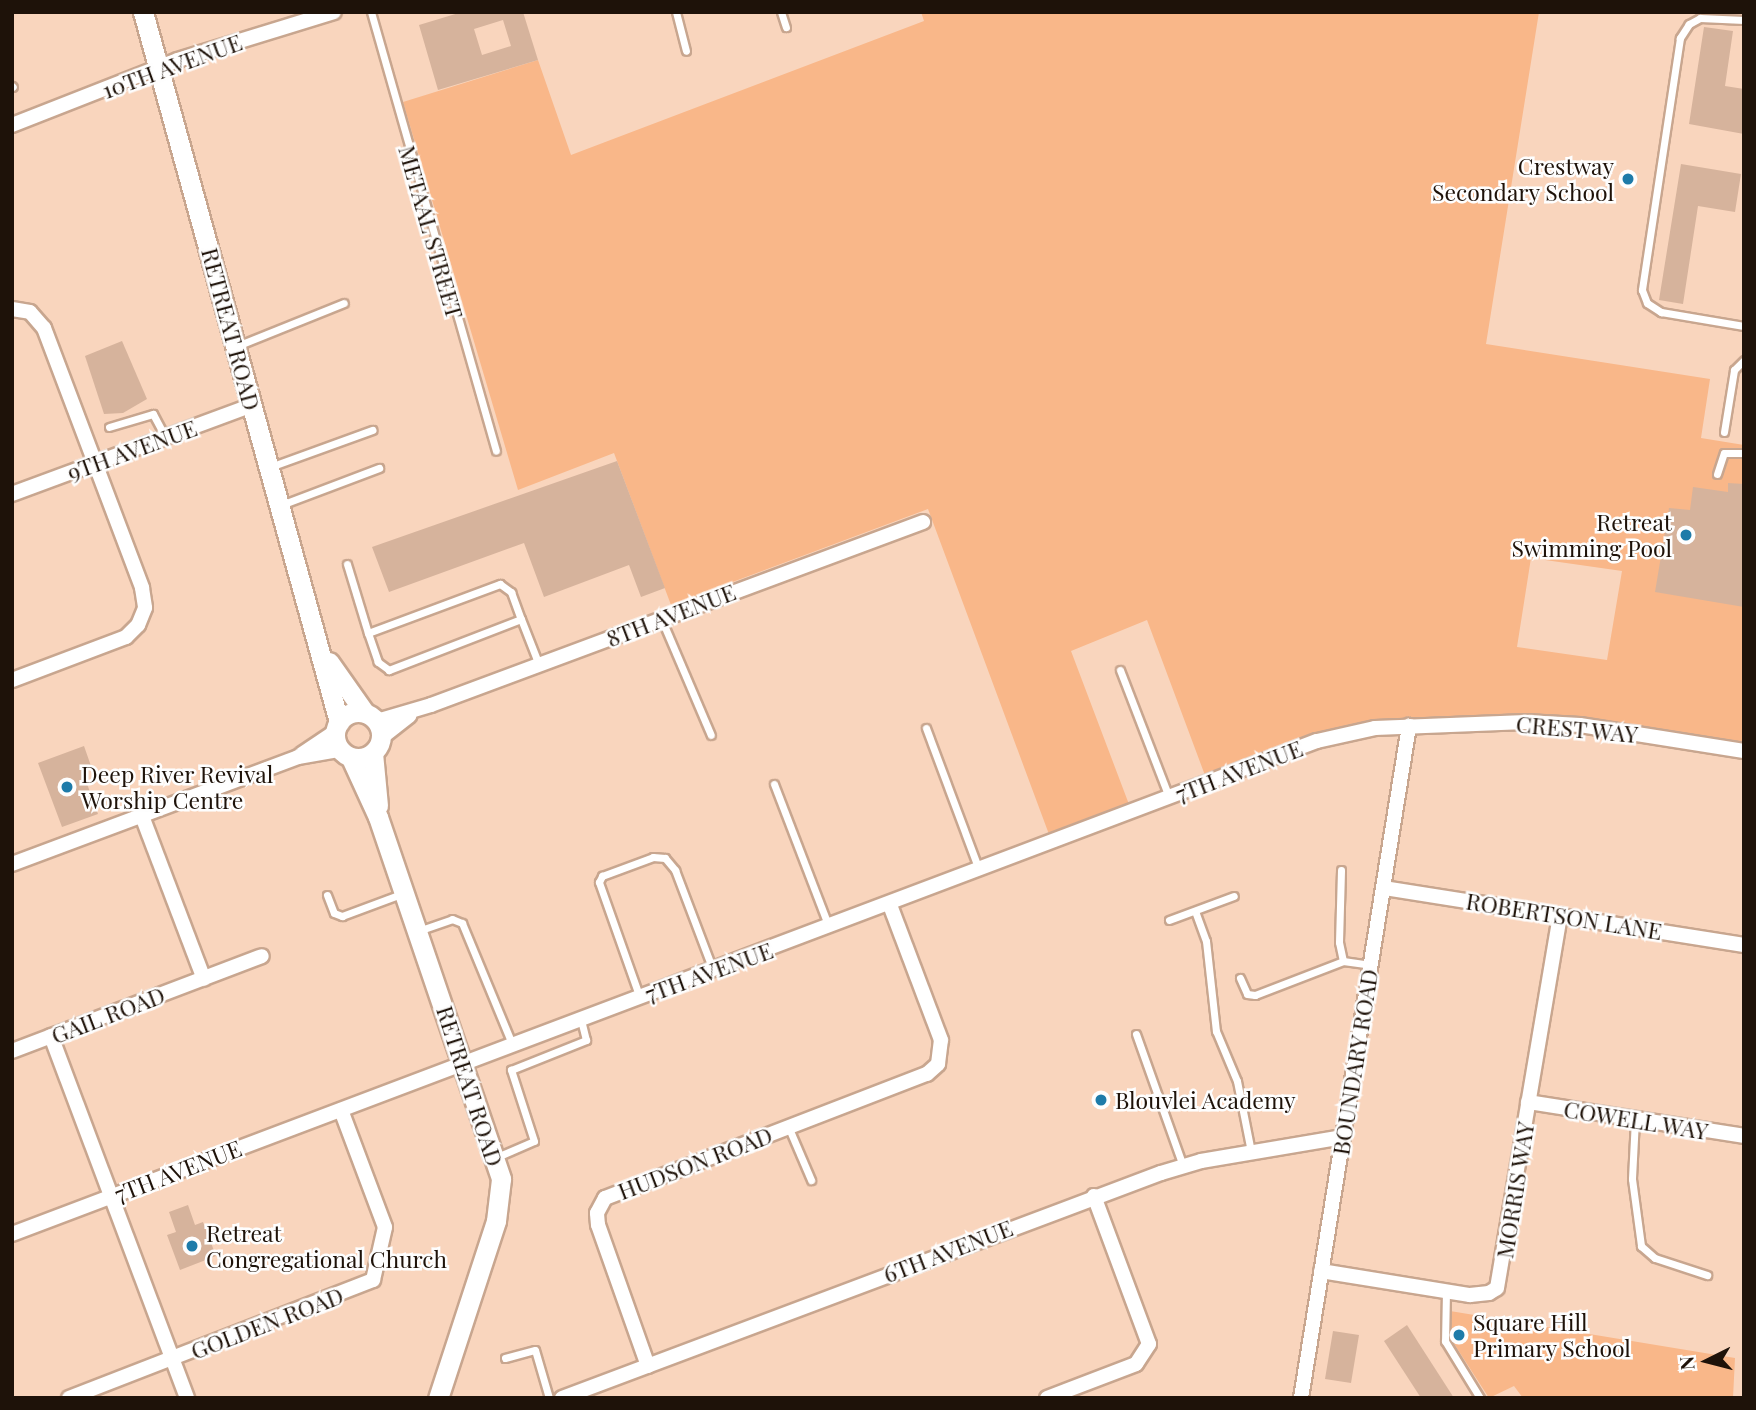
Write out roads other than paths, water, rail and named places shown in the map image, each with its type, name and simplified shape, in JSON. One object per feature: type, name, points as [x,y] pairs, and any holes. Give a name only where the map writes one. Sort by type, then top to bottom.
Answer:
[{"type":"main road","name":"RETREAT ROAD","points":[[144,12],[320,646],[341,740],[378,817],[496,1158],[501,1189],[498,1210],[438,1398]]},
{"type":"main road","name":"RETREAT ROAD","points":[[320,646],[374,731],[378,817]]},
{"type":"main road","points":[[341,740],[350,713],[374,731]]},
{"type":"main road","points":[[341,740],[374,731]]},
{"type":"street","name":"10TH AVENUE","points":[[12,125],[159,69],[334,12]]},
{"type":"street","points":[[12,309],[30,312],[41,321],[142,588],[142,618],[133,632],[119,640],[12,680]]},
{"type":"street","name":"9TH AVENUE","points":[[12,494],[252,405]]},
{"type":"street","name":"8TH AVENUE","points":[[374,731],[419,709],[923,522]]},
{"type":"street","name":"CREST WAY","points":[[1409,726],[1580,725],[1744,751]]},
{"type":"street","name":"7TH AVENUE","points":[[12,1234],[830,928],[1317,741],[1409,726]]},
{"type":"street","name":"BOUNDARY ROAD","points":[[1301,1398],[1409,726]]},
{"type":"street","points":[[12,864],[341,740]]},
{"type":"street","points":[[142,816],[204,979]]},
{"type":"street","name":"ROBERTSON LANE","points":[[1384,887],[1744,944]]},
{"type":"street","name":"HUDSON ROAD","points":[[648,1366],[598,1225],[602,1203],[616,1192],[927,1074],[941,1054],[941,1040],[890,905]]},
{"type":"street","name":"MORRIS WAY","points":[[1321,1271],[1477,1295],[1489,1293],[1499,1284],[1560,915]]},
{"type":"street","name":"GAIL ROAD","points":[[12,1051],[262,956]]},
{"type":"street","points":[[51,1036],[187,1398]]},
{"type":"street","name":"COWELL WAY","points":[[1528,1102],[1744,1136]]},
{"type":"street","name":"GOLDEN ROAD","points":[[69,1398],[373,1280],[385,1227],[341,1110]]},
{"type":"street","name":"6TH AVENUE","points":[[562,1398],[1094,1196],[1183,1166],[1343,1137]]},
{"type":"street","points":[[1047,1398],[1136,1364],[1149,1344],[1094,1196]]},
{"type":"lane","name":"METAAL STREET","points":[[371,12],[496,451]]},
{"type":"lane","points":[[676,12],[686,51]]},
{"type":"lane","points":[[781,12],[786,27]]},
{"type":"lane","points":[[1744,20],[1700,18],[1689,24],[1680,38],[1642,290],[1647,303],[1661,312],[1744,326]]},
{"type":"lane","points":[[237,346],[344,303]]},
{"type":"lane","points":[[1724,432],[1734,370],[1744,360]]},
{"type":"lane","points":[[108,427],[153,414],[165,438]]},
{"type":"lane","points":[[269,467],[372,429]]},
{"type":"lane","points":[[1717,474],[1724,453],[1744,453]]},
{"type":"lane","points":[[280,506],[379,468]]},
{"type":"lane","points":[[347,564],[378,662],[389,670],[521,619]]},
{"type":"lane","points":[[368,634],[500,584],[511,592],[539,665]]},
{"type":"lane","points":[[662,618],[711,735]]},
{"type":"lane","points":[[1120,670],[1169,797]]},
{"type":"lane","points":[[926,728],[979,870]]},
{"type":"lane","points":[[774,784],[830,928]]},
{"type":"lane","points":[[640,998],[599,882],[602,876],[653,857],[665,858],[675,870],[713,971]]},
{"type":"lane","points":[[1341,870],[1339,942],[1343,961]]},
{"type":"lane","points":[[327,895],[334,913],[342,916],[404,892]]},
{"type":"lane","points":[[1169,920],[1234,896]]},
{"type":"lane","points":[[1195,911],[1206,941],[1216,1031],[1237,1081],[1251,1152]]},
{"type":"lane","points":[[418,931],[452,919],[462,923],[513,1046]]},
{"type":"lane","points":[[1240,978],[1248,994],[1255,995],[1343,961],[1371,965]]},
{"type":"lane","points":[[496,1158],[534,1141],[511,1070],[586,1040],[581,1020]]},
{"type":"lane","points":[[1136,1034],[1183,1166]]},
{"type":"lane","points":[[1636,1119],[1632,1179],[1641,1246],[1655,1258],[1707,1275]]},
{"type":"lane","points":[[789,1126],[811,1180]]},
{"type":"lane","points":[[1446,1291],[1445,1341],[1480,1398]]},
{"type":"lane","points":[[505,1358],[535,1349],[549,1398]]},
{"type":"place","name":"Crestway Secondary School","points":[[1628,179]]},
{"type":"place","name":"Retreat Swimming Pool","points":[[1686,535]]},
{"type":"place","name":"Deep River Revival Worship Centre","points":[[67,787]]},
{"type":"place","name":"Blouvlei Academy","points":[[1101,1100]]},
{"type":"place","name":"Retreat Congregational Church","points":[[192,1246]]},
{"type":"place","name":"Square Hill Primary School","points":[[1459,1335]]}]
